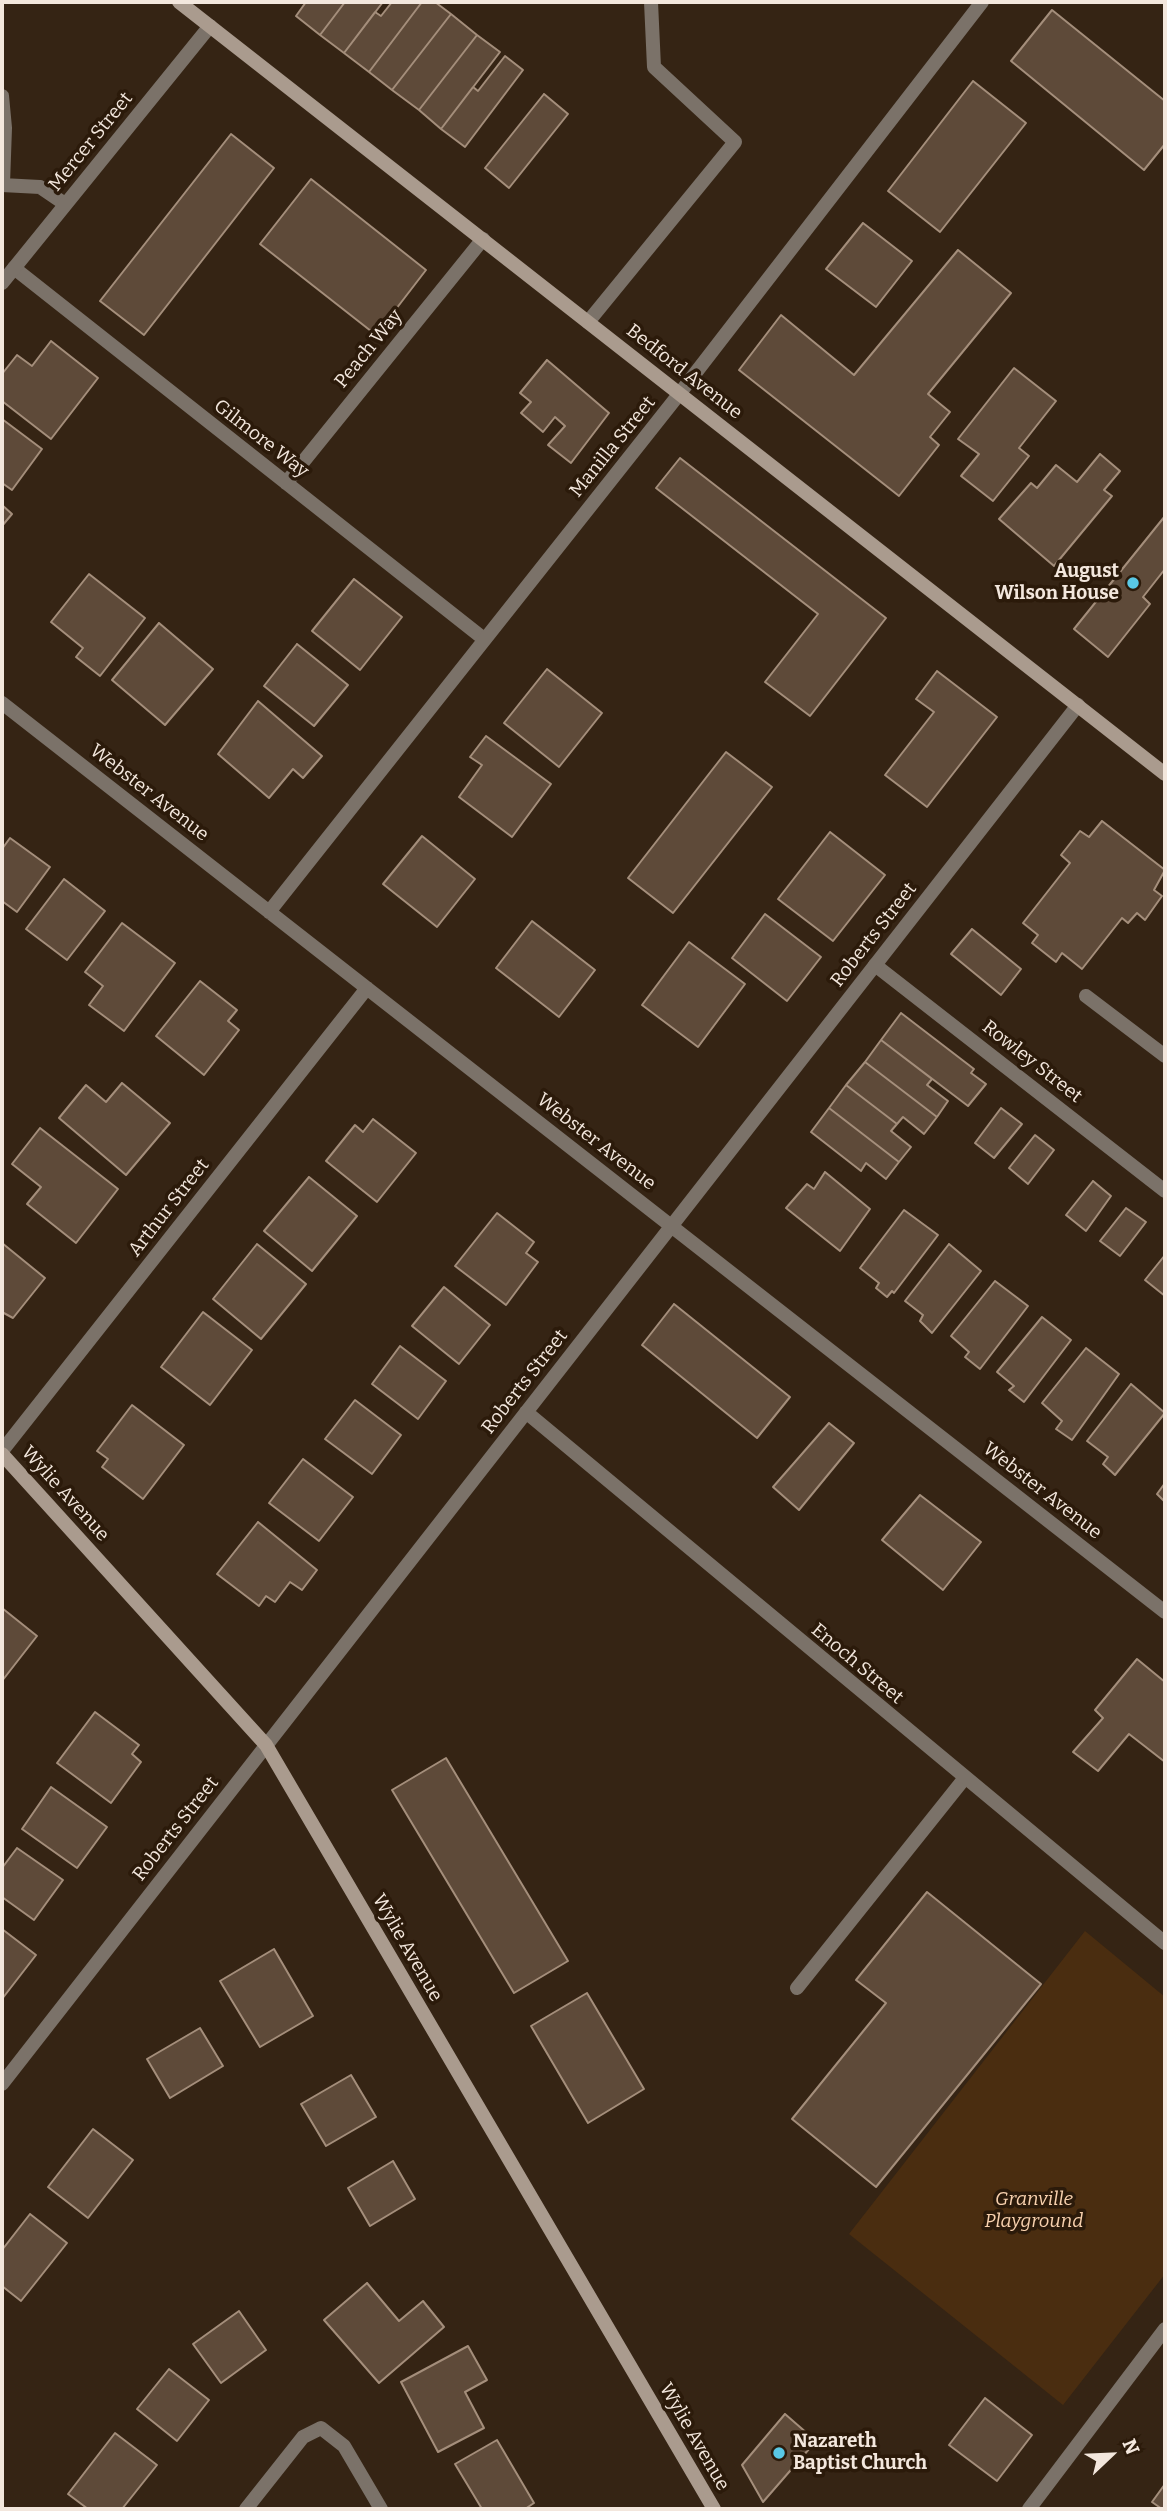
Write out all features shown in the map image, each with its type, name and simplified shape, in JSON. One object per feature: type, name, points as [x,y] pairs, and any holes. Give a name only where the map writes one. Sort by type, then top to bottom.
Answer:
[{"type":"street","name":"Bedford Avenue","points":[[179,2],[1165,774]]},
{"type":"street","points":[[588,322],[735,142],[654,66],[651,2]]},
{"type":"street","name":"Manilla Street","points":[[269,912],[680,393],[982,2]]},
{"type":"street","name":"Mercer Street","points":[[2,283],[210,26]]},
{"type":"street","points":[[2,96],[5,128],[2,185],[40,187],[65,204]]},
{"type":"street","name":"Peach Way","points":[[286,483],[482,239]]},
{"type":"street","name":"Gilmore Way","points":[[13,268],[484,639]]},
{"type":"street","name":"Webster Avenue","points":[[2,703],[1165,1612]]},
{"type":"street","name":"Roberts Street","points":[[2,2084],[1078,705]]},
{"type":"street","name":"Rowley Street","points":[[875,965],[1165,1191]]},
{"type":"street","name":"Arthur Street","points":[[2,1452],[367,988]]},
{"type":"street","points":[[1086,996],[1165,1056]]},
{"type":"street","name":"Enoch Street","points":[[526,1412],[964,1779],[1165,1943]]},
{"type":"street","name":"Wylie Avenue","points":[[2,1452],[266,1745],[714,2509]]},
{"type":"street","points":[[797,1988],[964,1779]]},
{"type":"street","points":[[1029,2509],[1165,2329]]},
{"type":"street","points":[[254,2505],[303,2437],[321,2428],[344,2446],[381,2509]]},
{"type":"green space","name":"Granville Playground","points":[[1085,1931],[1165,1997],[1165,2274],[1063,2405],[849,2234]]},
{"type":"building","points":[[306,2],[345,2],[320,35],[296,16]]},
{"type":"building","points":[[345,2],[383,2],[344,53],[320,35]]},
{"type":"building","points":[[392,2],[422,2],[369,72],[344,53],[375,12],[381,16]]},
{"type":"building","points":[[422,2],[435,2],[451,14],[392,90],[369,72]]},
{"type":"building","points":[[1052,10],[1165,101],[1165,144],[1144,170],[1011,61]]},
{"type":"building","points":[[451,14],[477,35],[419,110],[392,90]]},
{"type":"building","points":[[477,35],[500,52],[441,129],[419,110]]},
{"type":"building","points":[[505,56],[523,70],[465,147],[441,129],[473,87],[478,91]]},
{"type":"building","points":[[973,81],[1026,123],[940,232],[888,191]]},
{"type":"building","points":[[544,94],[568,114],[509,188],[485,168]]},
{"type":"building","points":[[231,134],[274,168],[144,335],[100,301]]},
{"type":"building","points":[[311,179],[426,270],[376,335],[260,244]]},
{"type":"building","points":[[863,223],[912,261],[876,307],[826,269]]},
{"type":"building","points":[[958,250],[1011,293],[928,394],[950,412],[930,437],[939,445],[899,496],[739,370],[781,315],[854,375]]},
{"type":"building","points":[[51,341],[98,378],[51,439],[2,401],[2,374],[17,355],[32,366]]},
{"type":"building","points":[[547,360],[609,413],[571,463],[548,445],[565,426],[555,417],[543,432],[521,413],[531,402],[520,393]]},
{"type":"building","points":[[1014,368],[1056,401],[1019,448],[1029,456],[993,501],[961,476],[979,454],[958,439]]},
{"type":"building","points":[[2,419],[42,449],[12,490],[2,483]]},
{"type":"building","points":[[1100,454],[1120,471],[1104,490],[1112,496],[1054,566],[999,519],[1031,483],[1037,488],[1056,465],[1077,482]]},
{"type":"building","points":[[680,458],[886,618],[810,716],[765,682],[818,614],[656,488]]},
{"type":"building","points":[[2,505],[12,514],[2,526]]},
{"type":"building","name":"August Wilson House","points":[[1165,516],[1165,569],[1143,597],[1150,604],[1108,657],[1074,629]]},
{"type":"building","points":[[89,574],[145,618],[100,676],[76,657],[83,648],[51,622]]},
{"type":"building","points":[[354,579],[402,617],[360,670],[312,631]]},
{"type":"building","points":[[159,623],[213,669],[165,725],[112,680]]},
{"type":"building","points":[[297,644],[348,685],[314,726],[264,686]]},
{"type":"building","points":[[547,669],[602,713],[559,767],[504,723]]},
{"type":"building","points":[[937,671],[997,717],[927,807],[885,775],[934,712],[916,699]]},
{"type":"building","points":[[258,701],[322,756],[303,778],[293,769],[269,798],[218,754]]},
{"type":"building","points":[[486,736],[551,784],[512,837],[459,797],[482,765],[470,757]]},
{"type":"building","points":[[726,752],[772,787],[673,913],[628,878]]},
{"type":"building","points":[[1102,821],[1165,870],[1154,890],[1162,896],[1145,920],[1137,913],[1128,923],[1122,918],[1082,969],[1062,953],[1056,962],[1032,943],[1038,935],[1023,923],[1070,863],[1061,855],[1080,831],[1089,837]]},
{"type":"building","points":[[830,832],[885,875],[833,941],[778,899]]},
{"type":"building","points":[[422,836],[475,879],[437,927],[383,884]]},
{"type":"building","points":[[10,838],[50,867],[17,912],[2,901],[2,849]]},
{"type":"building","points":[[64,879],[105,911],[67,960],[26,929]]},
{"type":"building","points":[[765,914],[821,957],[787,1001],[732,958]]},
{"type":"building","points":[[532,921],[595,970],[559,1017],[496,968]]},
{"type":"building","points":[[122,923],[175,963],[124,1031],[89,1005],[103,986],[85,972]]},
{"type":"building","points":[[972,929],[1021,969],[1001,995],[951,954]]},
{"type":"building","points":[[689,942],[745,984],[698,1047],[642,1005]]},
{"type":"building","points":[[200,981],[237,1010],[228,1021],[239,1030],[204,1075],[156,1036]]},
{"type":"building","points":[[901,1013],[974,1069],[971,1073],[986,1084],[968,1106],[881,1040]]},
{"type":"building","points":[[881,1040],[932,1079],[927,1085],[948,1101],[937,1117],[865,1062]]},
{"type":"building","points":[[865,1062],[937,1117],[924,1134],[903,1117],[897,1124],[846,1085]]},
{"type":"building","points":[[122,1083],[170,1123],[126,1175],[59,1118],[86,1085],[106,1102]]},
{"type":"building","points":[[846,1085],[897,1124],[891,1131],[911,1147],[899,1162],[829,1108]]},
{"type":"building","points":[[829,1108],[899,1162],[886,1179],[866,1163],[861,1171],[811,1132]]},
{"type":"building","points":[[1001,1108],[1022,1124],[994,1158],[975,1143]]},
{"type":"building","points":[[373,1119],[416,1153],[377,1202],[326,1161],[355,1125],[363,1132]]},
{"type":"building","points":[[40,1128],[118,1189],[76,1243],[27,1204],[41,1187],[12,1164]]},
{"type":"building","points":[[1035,1135],[1054,1150],[1028,1184],[1009,1168]]},
{"type":"building","points":[[825,1172],[870,1209],[840,1251],[786,1208],[807,1184],[814,1189]]},
{"type":"building","points":[[309,1177],[357,1216],[312,1271],[264,1231]]},
{"type":"building","points":[[1093,1181],[1111,1196],[1086,1231],[1066,1215]]},
{"type":"building","points":[[1126,1208],[1146,1222],[1120,1256],[1100,1241]]},
{"type":"building","points":[[904,1210],[938,1235],[894,1293],[892,1291],[887,1297],[876,1288],[879,1283],[860,1268]]},
{"type":"building","points":[[497,1213],[534,1242],[526,1253],[538,1262],[506,1305],[455,1266]]},
{"type":"building","points":[[2,1243],[45,1278],[13,1318],[2,1312]]},
{"type":"building","points":[[257,1244],[306,1284],[261,1339],[213,1299]]},
{"type":"building","points":[[949,1244],[981,1271],[932,1333],[920,1321],[923,1315],[905,1301]]},
{"type":"building","points":[[1165,1255],[1165,1296],[1145,1280]]},
{"type":"building","points":[[995,1281],[1028,1306],[980,1369],[965,1357],[969,1352],[951,1336]]},
{"type":"building","points":[[444,1287],[490,1325],[459,1364],[412,1326]]},
{"type":"building","points":[[674,1304],[790,1397],[757,1438],[642,1345]]},
{"type":"building","points":[[203,1312],[252,1350],[210,1405],[161,1367]]},
{"type":"building","points":[[1042,1317],[1071,1340],[1024,1402],[1009,1390],[1014,1386],[997,1372]]},
{"type":"building","points":[[400,1346],[446,1381],[418,1419],[372,1384]]},
{"type":"building","points":[[1086,1348],[1119,1374],[1072,1440],[1056,1429],[1062,1421],[1042,1403]]},
{"type":"building","points":[[1131,1384],[1165,1413],[1115,1475],[1103,1464],[1108,1457],[1087,1441]]},
{"type":"building","points":[[355,1400],[401,1435],[372,1474],[325,1439]]},
{"type":"building","points":[[132,1405],[184,1445],[143,1499],[102,1467],[108,1459],[97,1451]]},
{"type":"building","points":[[829,1423],[854,1443],[799,1510],[773,1487]]},
{"type":"building","points":[[303,1459],[353,1497],[319,1541],[269,1503]]},
{"type":"building","points":[[1165,1483],[1165,1502],[1157,1494]]},
{"type":"building","points":[[920,1495],[981,1542],[943,1590],[882,1540]]},
{"type":"building","points":[[258,1522],[317,1570],[302,1590],[290,1582],[275,1602],[266,1596],[259,1606],[217,1574]]},
{"type":"building","points":[[2,1608],[37,1636],[2,1681]]},
{"type":"building","points":[[1137,1659],[1165,1682],[1165,1762],[1129,1734],[1098,1771],[1073,1752],[1103,1718],[1095,1710]]},
{"type":"building","points":[[95,1712],[139,1745],[132,1754],[141,1762],[111,1803],[57,1763]]},
{"type":"building","points":[[446,1758],[568,1961],[514,1993],[392,1790]]},
{"type":"building","points":[[51,1787],[107,1827],[77,1868],[22,1829]]},
{"type":"building","points":[[17,1848],[63,1880],[34,1920],[2,1897],[2,1868]]},
{"type":"building","points":[[927,1892],[1041,1984],[876,2187],[792,2119],[886,2003],[856,1980]]},
{"type":"building","points":[[2,1929],[36,1955],[2,1999]]},
{"type":"building","points":[[274,1949],[313,2016],[260,2047],[220,1981]]},
{"type":"building","points":[[587,1993],[644,2089],[588,2123],[531,2026]]},
{"type":"building","points":[[200,2028],[223,2066],[170,2098],[147,2059]]},
{"type":"building","points":[[351,2075],[376,2117],[326,2146],[301,2104]]},
{"type":"building","points":[[93,2129],[133,2160],[88,2218],[48,2187]]},
{"type":"building","points":[[393,2161],[415,2199],[370,2226],[348,2188]]},
{"type":"building","points":[[30,2214],[67,2243],[21,2301],[2,2286],[2,2250]]},
{"type":"building","points":[[367,2283],[399,2321],[423,2301],[444,2327],[379,2383],[324,2320]]},
{"type":"building","points":[[239,2311],[266,2350],[221,2383],[193,2344]]},
{"type":"building","points":[[468,2346],[487,2380],[465,2392],[484,2428],[438,2452],[401,2382]]},
{"type":"building","points":[[169,2369],[209,2400],[177,2441],[137,2409]]},
{"type":"building","points":[[985,2398],[1032,2435],[997,2481],[949,2445]]},
{"type":"building","name":"Nazareth Baptist Church","points":[[785,2414],[816,2441],[763,2502],[742,2465]]},
{"type":"building","points":[[115,2433],[157,2465],[122,2509],[88,2509],[68,2494]]},
{"type":"building","points":[[497,2440],[534,2503],[525,2509],[482,2509],[455,2464]]},
{"type":"building","points":[[1165,2484],[1165,2509],[1162,2509],[1152,2502]]},
{"type":"place","name":"August Wilson House","points":[[1133,583]]},
{"type":"place","name":"Nazareth Baptist Church","points":[[779,2453]]}]
